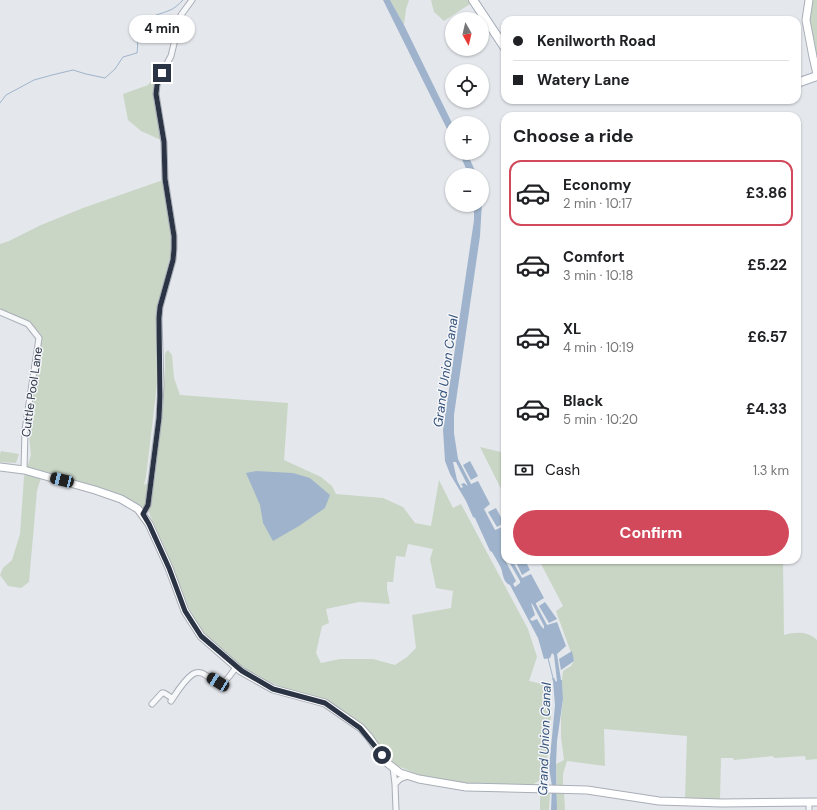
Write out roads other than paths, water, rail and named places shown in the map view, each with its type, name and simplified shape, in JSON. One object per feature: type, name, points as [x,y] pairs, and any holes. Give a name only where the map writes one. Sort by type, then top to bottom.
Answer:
[{"type":"main road","points":[[473,0],[501,42]]},
{"type":"main road","points":[[801,81],[817,75],[806,20],[809,0]]},
{"type":"main road","points":[[0,467],[24,470],[95,490],[131,504],[138,509],[149,524],[169,568],[185,611],[201,636],[236,667],[273,689],[325,703],[360,728],[369,737],[386,762],[393,768],[408,776],[466,787],[587,790],[659,801],[813,802]]},
{"type":"street","points":[[143,514],[148,505],[159,418],[161,385],[160,307],[173,260],[174,249],[174,236],[165,179],[164,142],[156,94],[157,85],[171,56],[181,14],[192,0]]},
{"type":"street","name":"Cuttle Pool Lane","points":[[0,312],[28,324],[39,338],[25,430],[24,470]]},
{"type":"street","points":[[152,704],[162,693],[171,699],[193,674],[200,672],[221,683],[236,667]]},
{"type":"street","points":[[393,768],[396,810]]},
{"type":"street","points":[[395,784],[400,779],[408,776]]},
{"type":"street","points":[[809,810],[813,802]]},
{"type":"water","points":[[383,0],[390,0],[404,25],[449,116],[445,116],[445,125]]},
{"type":"water","points":[[462,160],[470,160],[474,168],[466,168]]},
{"type":"water","points":[[474,212],[482,212],[480,236],[454,415],[454,433],[458,459],[471,484],[478,481],[490,504],[484,509],[495,530],[501,527],[501,564],[507,564],[516,581],[513,584],[515,587],[520,583],[520,581],[510,564],[514,564],[522,578],[531,574],[544,598],[536,604],[547,625],[557,622],[566,646],[557,654],[562,680],[563,699],[557,741],[557,810],[551,810],[552,786],[549,768],[555,705],[552,678],[554,678],[556,682],[557,681],[554,655],[552,653],[550,658],[544,659],[538,638],[510,585],[505,580],[501,568],[490,551],[475,518],[473,517],[466,501],[450,474],[445,461],[443,430]],"holes":[[[453,462],[456,462],[468,486],[464,483],[461,484],[463,487],[461,488],[457,480]],[[531,603],[544,626],[544,629],[537,619],[532,621],[530,619],[535,615]]]},
{"type":"water","points":[[470,461],[478,476],[471,480],[463,465]]},
{"type":"water","points":[[256,471],[293,473],[310,478],[330,495],[325,508],[299,526],[273,541],[263,523],[260,505],[246,473]]},
{"type":"water","points":[[496,508],[501,517],[501,525],[497,527],[488,512]]},
{"type":"water","points":[[517,564],[527,564],[530,570],[522,575]]},
{"type":"water","points":[[545,602],[557,619],[549,623],[539,606]]},
{"type":"water","points":[[572,651],[574,661],[561,670],[559,659]]},
{"type":"waterway","points":[[0,103],[6,95],[34,80],[52,75],[73,70],[105,78],[115,69],[123,57],[137,53],[138,34],[144,23],[151,17],[172,9],[183,0]]},
{"type":"waterway","name":"Grand Union Canal","points":[[548,658],[553,678]]}]
